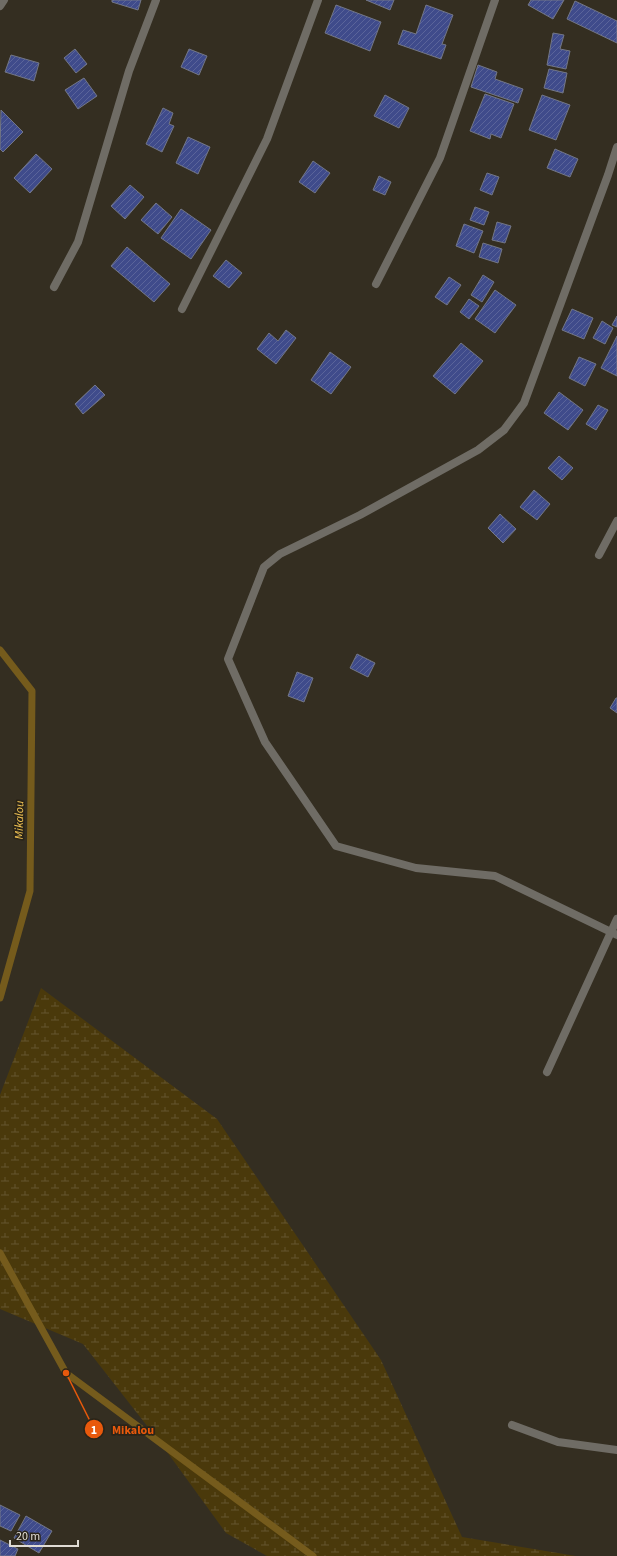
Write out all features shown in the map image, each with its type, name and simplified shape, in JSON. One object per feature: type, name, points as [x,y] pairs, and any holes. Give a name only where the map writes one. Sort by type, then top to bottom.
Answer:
[{"type":"street","points":[[0,6],[4,0]]},
{"type":"street","points":[[54,287],[78,242],[129,71],[156,0]]},
{"type":"street","points":[[182,309],[266,139],[318,0]]},
{"type":"street","points":[[376,284],[440,158],[494,0]]},
{"type":"street","points":[[614,933],[495,876],[416,868],[336,846],[265,742],[228,659],[264,567],[280,554],[360,515],[478,450],[504,430],[524,403],[617,147]]},
{"type":"street","points":[[599,555],[617,521]]},
{"type":"street","points":[[547,1072],[614,933],[617,919]]},
{"type":"street","points":[[512,1425],[558,1442],[617,1450]]},
{"type":"green space","points":[[41,988],[217,1119],[381,1360],[462,1537],[576,1556],[267,1556],[226,1533],[162,1445],[83,1344],[0,1309],[0,1095]]},
{"type":"building","points":[[112,0],[141,0],[138,10],[112,2]]},
{"type":"building","points":[[366,0],[394,0],[390,10]]},
{"type":"building","points":[[531,0],[564,0],[553,19],[528,5]]},
{"type":"building","points":[[575,1],[617,21],[617,43],[567,19]]},
{"type":"building","points":[[336,5],[381,22],[370,51],[325,33]]},
{"type":"building","points":[[426,5],[453,15],[442,44],[446,45],[441,59],[398,44],[403,30],[416,34]]},
{"type":"building","points":[[553,33],[564,35],[560,49],[570,51],[566,69],[547,65]]},
{"type":"building","points":[[75,49],[87,64],[76,73],[64,58]]},
{"type":"building","points":[[189,49],[207,56],[199,75],[181,67]]},
{"type":"building","points":[[11,55],[39,63],[34,81],[5,72]]},
{"type":"building","points":[[478,65],[497,72],[495,79],[523,89],[518,103],[471,87]]},
{"type":"building","points":[[549,69],[567,73],[563,93],[544,88]]},
{"type":"building","points":[[84,78],[97,96],[78,109],[65,90]]},
{"type":"building","points":[[485,94],[514,104],[501,138],[491,134],[490,139],[470,131]]},
{"type":"building","points":[[385,95],[409,108],[399,128],[374,116]]},
{"type":"building","points":[[542,95],[570,105],[556,140],[529,130]]},
{"type":"building","points":[[163,108],[173,113],[169,124],[174,126],[162,152],[146,144]]},
{"type":"building","points":[[1,110],[23,132],[3,152],[0,149]]},
{"type":"building","points":[[188,137],[210,147],[198,174],[176,163]]},
{"type":"building","points":[[555,149],[578,159],[570,177],[547,168]]},
{"type":"building","points":[[36,154],[52,169],[30,193],[14,178]]},
{"type":"building","points":[[313,161],[330,173],[315,193],[299,182]]},
{"type":"building","points":[[487,173],[499,177],[492,195],[480,190]]},
{"type":"building","points":[[379,176],[391,182],[385,195],[373,190]]},
{"type":"building","points":[[130,185],[144,197],[125,219],[111,206]]},
{"type":"building","points":[[156,203],[172,217],[158,234],[141,220]]},
{"type":"building","points":[[475,207],[489,212],[484,225],[470,220]]},
{"type":"building","points":[[181,209],[211,230],[191,259],[161,238]]},
{"type":"building","points":[[497,222],[511,226],[505,243],[492,240]]},
{"type":"building","points":[[464,224],[483,231],[474,253],[456,246]]},
{"type":"building","points":[[483,243],[502,249],[498,263],[479,257]]},
{"type":"building","points":[[127,247],[170,284],[154,302],[111,266]]},
{"type":"building","points":[[226,260],[242,273],[229,288],[213,276]]},
{"type":"building","points":[[483,275],[494,282],[482,302],[471,295]]},
{"type":"building","points":[[449,277],[461,285],[447,305],[435,297]]},
{"type":"building","points":[[495,290],[516,305],[495,333],[475,319]]},
{"type":"building","points":[[469,299],[479,306],[469,319],[460,312]]},
{"type":"building","points":[[572,309],[593,318],[584,339],[562,330]]},
{"type":"building","points":[[617,316],[617,327],[612,325]]},
{"type":"building","points":[[602,321],[613,328],[605,344],[593,338]]},
{"type":"building","points":[[286,330],[296,338],[276,364],[257,349],[269,333],[278,341]]},
{"type":"building","points":[[617,336],[617,376],[601,368]]},
{"type":"building","points":[[461,343],[483,361],[455,394],[433,376]]},
{"type":"building","points":[[330,352],[351,367],[331,394],[311,380]]},
{"type":"building","points":[[579,357],[596,364],[585,386],[569,378]]},
{"type":"building","points":[[95,385],[105,395],[83,414],[75,404]]},
{"type":"building","points":[[559,392],[583,410],[568,430],[544,413]]},
{"type":"building","points":[[598,405],[608,410],[596,430],[586,424]]},
{"type":"building","points":[[559,456],[573,468],[562,480],[548,468]]},
{"type":"building","points":[[534,490],[550,504],[537,520],[520,507]]},
{"type":"building","points":[[500,514],[516,529],[503,543],[488,528]]},
{"type":"building","points":[[357,654],[375,663],[368,677],[350,668]]},
{"type":"building","points":[[297,672],[313,678],[304,702],[288,696]]},
{"type":"building","points":[[617,698],[617,713],[610,708]]},
{"type":"building","points":[[0,1505],[20,1515],[11,1531],[0,1526]]},
{"type":"building","points":[[26,1516],[52,1531],[39,1553],[14,1538]]},
{"type":"building","points":[[0,1540],[18,1549],[15,1556],[0,1556]]},
{"type":"waterway","name":"Mikalou","points":[[0,650],[32,691],[30,891],[0,998]]},
{"type":"waterway","name":"Mikalou","points":[[0,1253],[66,1373],[313,1556]]},
{"type":"place","name":"Mikalou","points":[[66,1373]]}]
